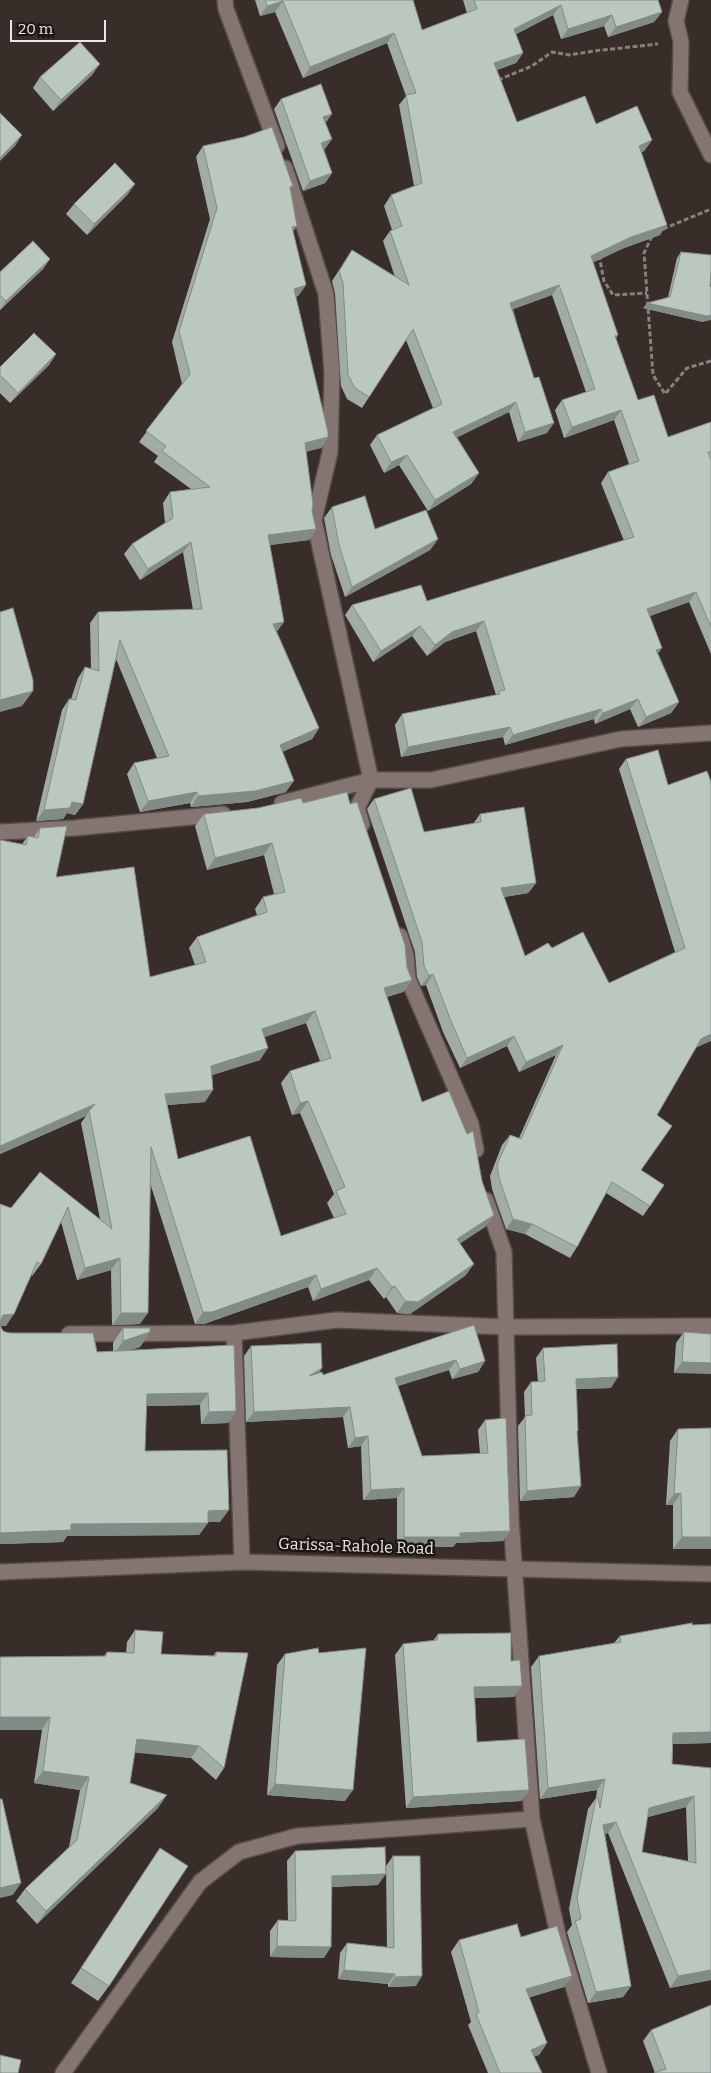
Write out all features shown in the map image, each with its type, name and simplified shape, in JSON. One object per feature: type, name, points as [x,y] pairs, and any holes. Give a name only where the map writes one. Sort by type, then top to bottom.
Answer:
[{"type":"street","points":[[225,0],[226,9],[250,70],[302,216],[326,294],[332,373],[330,452],[314,520],[371,780],[357,808],[366,836]]},
{"type":"street","points":[[681,0],[676,21],[681,42],[680,92],[711,155]]},
{"type":"street","points":[[268,806],[371,780],[431,780],[622,740],[711,733]]},
{"type":"street","points":[[0,832],[75,828],[240,812]]},
{"type":"street","points":[[394,918],[406,955],[408,979],[471,1124],[478,1162]]},
{"type":"street","points":[[481,1182],[504,1252],[514,1569],[532,1819],[560,1939],[599,2073]]},
{"type":"street","points":[[57,1334],[234,1333],[337,1320],[506,1327],[711,1326]]},
{"type":"street","points":[[234,1333],[242,1562]]},
{"type":"street","name":"Garissa-Rahole Road","points":[[0,1572],[242,1562],[711,1574]]},
{"type":"street","points":[[63,2073],[200,1882],[239,1852],[296,1836],[532,1819]]},
{"type":"path","points":[[496,80],[532,66],[552,52],[569,55],[681,42]]},
{"type":"path","points":[[660,230],[711,209]]},
{"type":"path","points":[[653,233],[644,253],[653,375],[665,394],[687,368],[711,361]]},
{"type":"path","points":[[598,250],[604,281],[613,295],[646,292]]},
{"type":"building","points":[[265,0],[413,0],[422,30],[477,9],[474,0],[658,0],[662,12],[616,27],[612,15],[568,29],[561,5],[514,29],[523,53],[494,63],[517,122],[585,96],[596,124],[637,106],[652,140],[639,146],[667,225],[631,237],[591,256],[618,335],[615,336],[638,400],[654,395],[668,437],[711,422],[711,452],[708,452],[711,460],[711,627],[696,592],[647,609],[662,648],[656,650],[679,702],[646,717],[638,699],[603,713],[601,709],[513,735],[510,727],[408,747],[402,714],[500,694],[499,691],[505,690],[484,621],[452,632],[435,645],[420,626],[381,651],[352,605],[421,585],[427,601],[634,537],[608,472],[639,461],[621,410],[572,427],[562,400],[595,389],[559,285],[510,303],[534,378],[539,377],[554,423],[525,432],[516,402],[453,432],[479,473],[435,500],[407,455],[391,462],[377,435],[442,404],[413,329],[369,397],[355,388],[348,375],[343,283],[339,271],[352,250],[409,285],[390,231],[402,226],[391,195],[422,183],[406,95],[416,93],[394,33],[310,67],[283,1],[267,6]]},
{"type":"building","points":[[80,42],[100,64],[61,100],[40,77]]},
{"type":"building","points":[[321,84],[332,114],[323,117],[332,139],[321,143],[332,173],[310,181],[281,99]]},
{"type":"building","points":[[0,113],[22,135],[0,158]]},
{"type":"building","points":[[272,127],[293,186],[290,187],[297,226],[292,227],[306,285],[294,289],[328,432],[328,437],[305,443],[313,504],[312,511],[316,529],[268,535],[284,622],[273,624],[319,728],[280,745],[294,781],[255,791],[198,796],[197,792],[148,801],[134,763],[169,756],[120,640],[83,804],[72,802],[70,808],[44,810],[69,699],[76,700],[85,667],[99,671],[98,612],[202,609],[191,542],[148,569],[132,544],[173,518],[170,492],[210,487],[162,451],[166,446],[146,431],[190,374],[179,331],[217,208],[203,146],[244,137]]},
{"type":"building","points":[[115,163],[135,184],[94,224],[74,204]]},
{"type":"building","points":[[33,241],[50,259],[6,301],[0,295],[0,272]]},
{"type":"building","points":[[681,252],[711,255],[711,315],[707,316],[647,303],[670,297]]},
{"type":"building","points":[[34,333],[56,354],[18,393],[0,375],[0,367]]},
{"type":"building","points":[[365,496],[375,529],[426,510],[438,539],[352,587],[339,545],[332,507]]},
{"type":"building","points":[[13,608],[33,680],[33,691],[0,700],[0,612]]},
{"type":"building","points":[[658,750],[668,785],[707,771],[711,782],[711,1034],[701,1039],[657,1115],[672,1126],[641,1170],[664,1185],[650,1206],[612,1182],[577,1247],[532,1224],[513,1219],[499,1178],[497,1165],[510,1135],[521,1139],[563,1045],[526,1062],[514,1036],[467,1058],[433,974],[429,976],[424,966],[422,942],[374,799],[411,788],[424,832],[481,822],[480,814],[524,807],[536,883],[501,888],[525,956],[548,943],[552,948],[583,932],[609,983],[685,948],[626,759]]},
{"type":"building","points":[[347,792],[350,804],[357,802],[405,945],[407,968],[412,980],[384,988],[422,1102],[449,1091],[467,1134],[473,1131],[482,1181],[494,1215],[457,1239],[474,1264],[418,1302],[405,1301],[395,1286],[392,1287],[377,1268],[321,1289],[316,1275],[212,1312],[203,1312],[151,1147],[148,1313],[121,1313],[120,1258],[85,1268],[68,1207],[41,1264],[37,1262],[14,1314],[3,1315],[0,1322],[0,1204],[11,1208],[40,1172],[112,1229],[89,1111],[95,1104],[0,1146],[0,840],[26,845],[28,836],[38,838],[40,828],[67,826],[56,877],[134,867],[150,977],[206,962],[197,937],[267,912],[263,897],[285,892],[272,843],[215,858],[204,814],[258,808],[301,798],[303,803]],"holes":[[[315,1011],[331,1058],[290,1071],[300,1103],[308,1101],[345,1187],[336,1191],[346,1214],[281,1236],[250,1136],[178,1159],[165,1094],[213,1090],[211,1066],[268,1048],[262,1029]]]},
{"type":"building","points":[[474,1325],[485,1361],[460,1369],[456,1360],[395,1378],[422,1456],[488,1453],[485,1420],[506,1418],[510,1531],[460,1533],[460,1537],[404,1537],[404,1488],[371,1490],[368,1436],[355,1438],[350,1407],[254,1412],[251,1346],[321,1343],[322,1368],[309,1376],[322,1372],[323,1375]]},
{"type":"building","points":[[0,1326],[3,1331],[8,1333],[93,1333],[97,1352],[234,1345],[236,1411],[209,1412],[208,1393],[147,1394],[145,1451],[227,1450],[229,1510],[208,1511],[208,1523],[71,1524],[71,1530],[0,1533]]},
{"type":"building","points":[[123,1328],[150,1328],[150,1332],[123,1341]]},
{"type":"building","points":[[684,1332],[711,1334],[711,1363],[682,1362]]},
{"type":"building","points":[[617,1344],[618,1377],[576,1379],[581,1486],[527,1491],[525,1416],[532,1415],[531,1382],[545,1381],[543,1348]]},
{"type":"building","points":[[711,1428],[711,1537],[682,1537],[681,1493],[674,1494],[678,1429]]},
{"type":"building","points":[[692,1623],[692,1625],[711,1624],[711,1732],[673,1733],[672,1764],[711,1768],[711,1970],[678,1976],[616,1822],[603,1825],[631,1986],[596,1992],[575,1921],[581,1919],[577,1898],[596,1798],[598,1798],[600,1808],[605,1779],[548,1788],[539,1656],[621,1642],[620,1636]],"holes":[[[694,1796],[696,1863],[642,1852],[649,1808]]]},
{"type":"building","points":[[135,1630],[163,1632],[161,1654],[216,1656],[216,1652],[248,1653],[224,1768],[199,1746],[137,1739],[130,1783],[167,1795],[46,1911],[25,1889],[77,1840],[89,1777],[43,1771],[50,1717],[0,1717],[0,1657],[106,1656],[107,1652],[134,1653]]},
{"type":"building","points":[[511,1633],[511,1661],[520,1660],[522,1686],[474,1687],[477,1742],[525,1739],[529,1790],[413,1797],[403,1644],[437,1640],[438,1634]]},
{"type":"building","points":[[318,1648],[319,1653],[366,1648],[353,1790],[275,1784],[285,1654]]},
{"type":"building","points":[[0,1799],[2,1799],[21,1883],[0,1888]]},
{"type":"building","points":[[385,1847],[386,1874],[332,1876],[331,1947],[277,1946],[278,1920],[296,1921],[295,1851]]},
{"type":"building","points":[[160,1848],[188,1866],[109,1986],[81,1968]]},
{"type":"building","points":[[393,1856],[420,1856],[422,1976],[395,1977],[395,1974],[344,1970],[347,1943],[394,1948]]},
{"type":"building","points":[[517,1924],[521,1937],[557,1926],[572,1976],[526,1989],[547,2043],[531,2050],[542,2073],[500,2073],[476,2014],[479,2012],[459,1940]]},
{"type":"building","points":[[711,2005],[711,2073],[654,2073],[666,2069],[651,2030]]},
{"type":"building","points":[[0,2055],[21,2060],[18,2073],[0,2073]]}]
